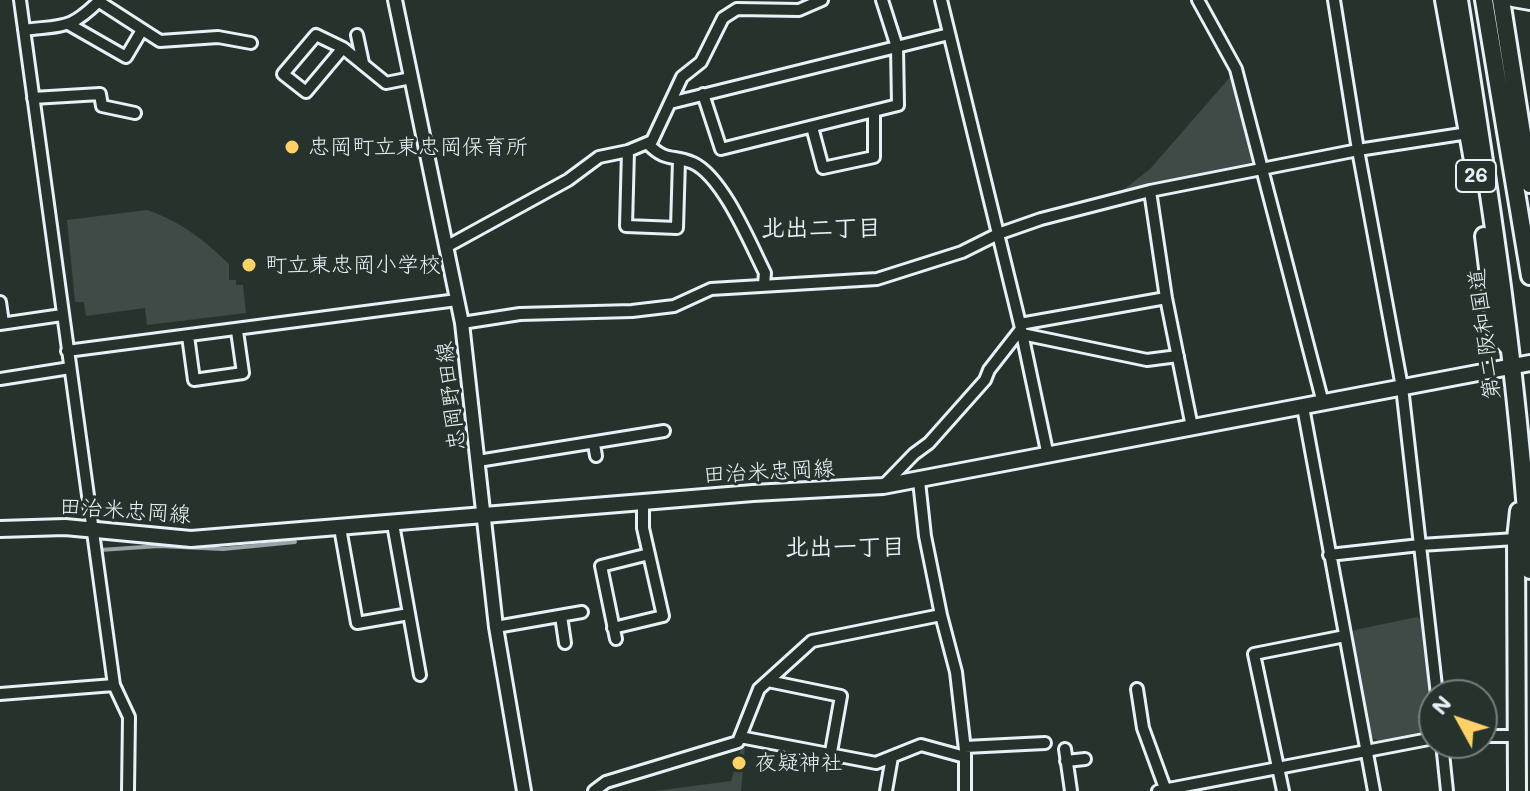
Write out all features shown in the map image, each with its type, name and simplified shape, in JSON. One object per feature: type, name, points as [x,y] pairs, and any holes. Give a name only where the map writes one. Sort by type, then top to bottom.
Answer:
[{"type":"highway","name":"26","points":[[1444,0],[1481,206],[1496,332],[1509,348]]},
{"type":"highway","name":"第二阪和国道","points":[[1459,0],[1506,305],[1524,470],[1530,570]]},
{"type":"highway","name":"26","points":[[1484,0],[1530,276]]},
{"type":"highway","name":"26","points":[[1501,0],[1530,184]]},
{"type":"highway","name":"26","points":[[1517,791],[1516,539],[1524,470]]},
{"type":"main road","name":"田治米忠岡線","points":[[0,529],[65,527],[191,539],[883,486],[1530,363]]},
{"type":"street","points":[[20,0],[114,685],[129,717],[128,791]]},
{"type":"street","name":"忠岡野田線","points":[[395,0],[462,323],[496,627],[524,791]]},
{"type":"street","points":[[446,247],[568,180],[599,157],[628,151],[652,141],[682,77],[701,62],[723,18],[737,9],[799,10],[822,0]]},
{"type":"street","points":[[703,94],[721,149],[898,105],[897,47],[882,0]]},
{"type":"street","points":[[941,0],[1021,329],[1048,456]]},
{"type":"street","points":[[1198,0],[1236,69],[1323,403]]},
{"type":"street","points":[[1334,0],[1402,387],[1435,679]]},
{"type":"street","points":[[1513,0],[1530,3]]},
{"type":"street","points":[[24,30],[70,25],[99,1],[160,41],[218,37],[251,43]]},
{"type":"street","points":[[70,25],[126,57],[142,30]]},
{"type":"street","points":[[670,103],[949,34]]},
{"type":"street","points":[[343,48],[306,92],[283,74],[316,35],[343,48],[386,83],[411,78]]},
{"type":"street","points":[[357,35],[363,63]]},
{"type":"street","points":[[33,98],[100,94],[102,106],[135,113]]},
{"type":"street","points":[[812,127],[823,168],[874,157],[874,111]]},
{"type":"street","points":[[462,323],[520,314],[632,311],[674,306],[711,289],[877,279],[962,252],[998,234],[1041,219],[1150,191],[1262,167],[1468,133]]},
{"type":"street","points":[[648,144],[661,156],[694,164],[722,190],[765,273],[764,284]]},
{"type":"street","points":[[628,151],[626,226],[677,228],[679,160]]},
{"type":"street","points":[[1150,191],[1166,298],[1192,427]]},
{"type":"street","points":[[883,486],[929,443],[985,380],[989,370],[1021,329],[1166,298]]},
{"type":"street","points":[[67,351],[457,300]]},
{"type":"street","points":[[0,302],[1,323],[62,315]]},
{"type":"street","points":[[1021,329],[1147,360],[1178,356]]},
{"type":"street","points":[[188,336],[194,380],[243,373],[237,331]]},
{"type":"street","points":[[0,379],[70,368]]},
{"type":"street","points":[[1303,407],[1374,791]]},
{"type":"street","points":[[478,461],[538,458],[594,444],[650,440],[664,431]]},
{"type":"street","points":[[594,444],[596,456]]},
{"type":"street","points":[[919,481],[925,536],[956,672],[965,752],[965,791]]},
{"type":"street","points":[[643,502],[643,528],[649,554],[663,616],[614,634],[601,566],[649,554]]},
{"type":"street","points":[[393,524],[420,675]]},
{"type":"street","points":[[340,528],[357,623],[409,614]]},
{"type":"street","points":[[1329,555],[1516,539]]},
{"type":"street","points":[[496,627],[582,612]]},
{"type":"street","points":[[594,791],[606,782],[738,742],[759,689],[812,641],[941,615]]},
{"type":"street","points":[[561,616],[565,643]]},
{"type":"street","points":[[1283,791],[1254,654],[1345,636]]},
{"type":"street","points":[[768,681],[841,696],[831,752]]},
{"type":"street","points":[[0,694],[114,685]]},
{"type":"street","points":[[1137,689],[1143,728],[1164,791],[1418,741]]},
{"type":"street","points":[[1498,736],[1517,736]]},
{"type":"street","points":[[740,737],[876,763],[921,745],[965,752],[1045,743]]},
{"type":"street","points":[[1071,791],[1066,755],[1085,759]]},
{"type":"street","points":[[886,791],[892,757]]},
{"type":"street","points":[[1444,759],[1447,791]]},
{"type":"shaded area","points":[[1231,76],[1254,158],[1251,163],[1123,190],[1150,169]]},
{"type":"shaded area","points":[[147,210],[191,232],[229,264],[229,280],[243,285],[246,313],[147,325],[145,308],[86,316],[84,302],[75,302],[67,220]]},
{"type":"shaded area","points":[[1417,617],[1422,621],[1429,679],[1418,679],[1418,733],[1379,741],[1371,737],[1351,633]]},
{"type":"shaded area","name":"夜疑神社","points":[[742,745],[745,746],[741,791],[655,791],[731,781]]},
{"type":"waterway","points":[[100,550],[159,546],[223,549],[295,542]]},
{"type":"place","name":"忠岡町立東忠岡保育所","points":[[292,147]]},
{"type":"place","name":"町立東忠岡小学校","points":[[249,265]]},
{"type":"place","name":"夜疑神社","points":[[739,763]]},
{"type":"district","name":"北出二丁目","points":[[821,229]]},
{"type":"district","name":"北出一丁目","points":[[845,548]]}]
